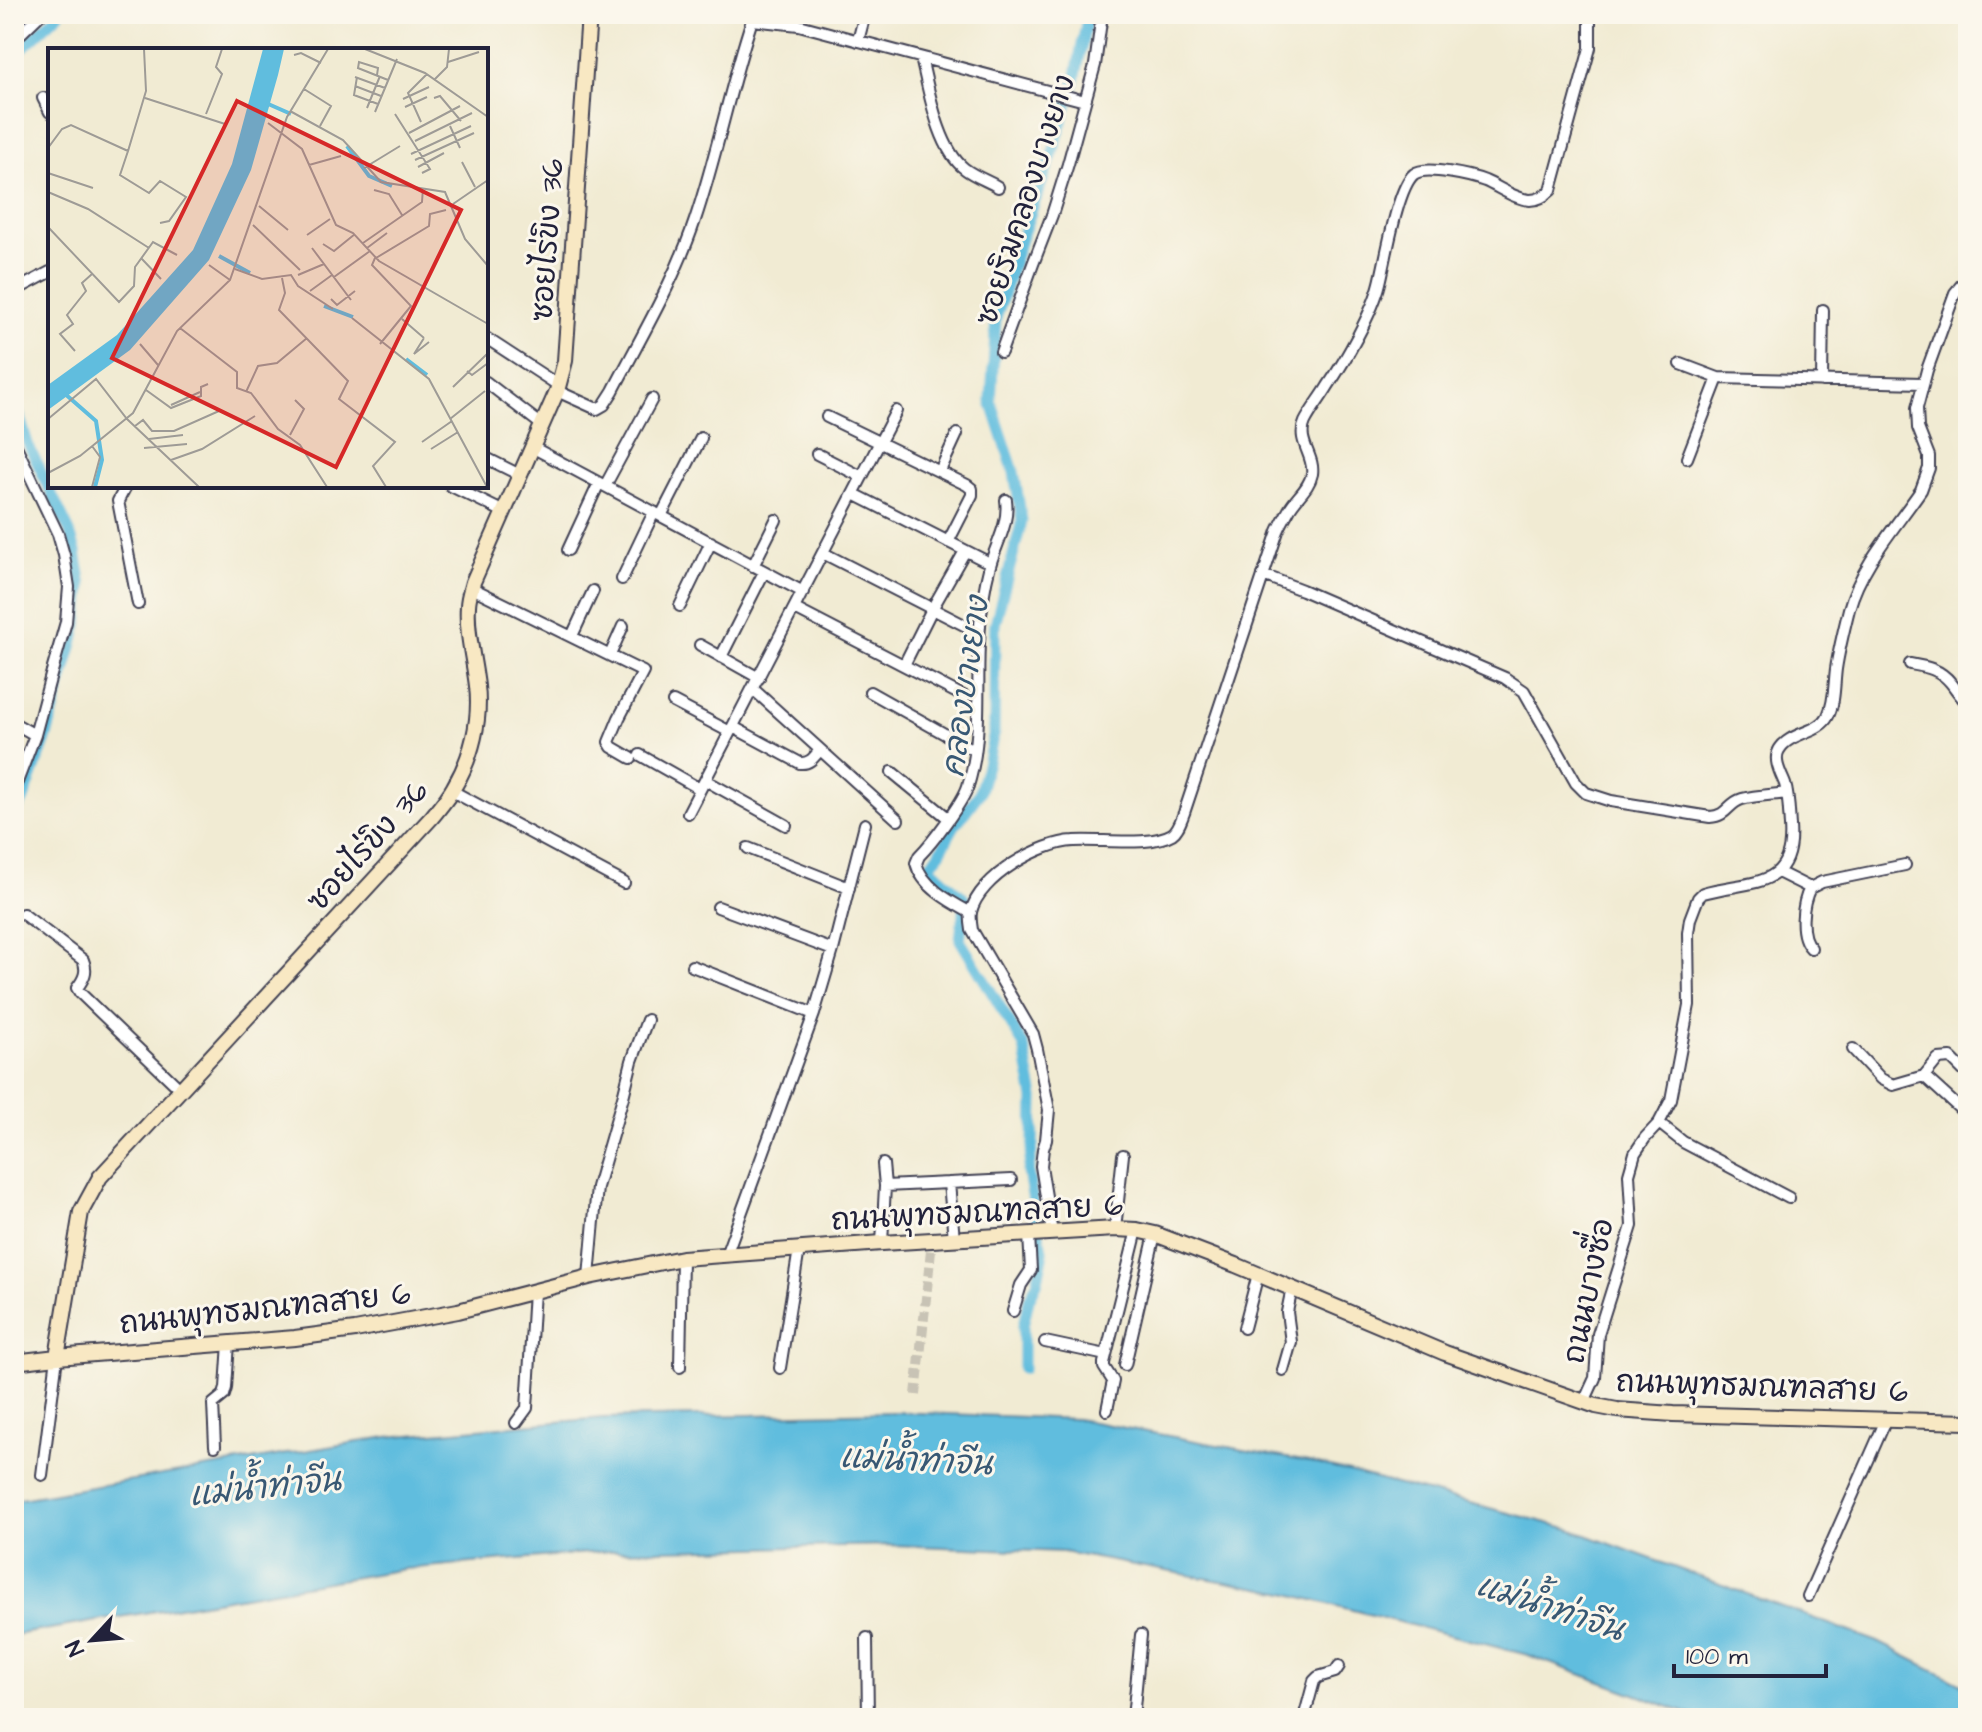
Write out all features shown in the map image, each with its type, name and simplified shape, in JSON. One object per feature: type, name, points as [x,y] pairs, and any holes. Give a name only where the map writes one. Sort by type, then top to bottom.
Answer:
[{"type":"main road","name":"ซอยไร่ขิง 36","points":[[57,1357],[81,1212],[100,1177],[432,817],[463,770],[477,726],[478,690],[467,605],[558,388],[565,361],[589,14]]},
{"type":"main road","name":"ถนนพุทธมณฑลสาย 6","points":[[14,1362],[355,1330],[458,1311],[589,1277],[682,1258],[1115,1229],[1155,1234],[1445,1353],[1584,1402],[1617,1410],[1968,1422]]},
{"type":"street","points":[[14,40],[41,14]]},
{"type":"street","points":[[858,41],[865,14]]},
{"type":"street","name":"ซอยริมคลองบางยาง","points":[[1001,352],[1052,215],[1082,100],[1095,65],[1102,14]]},
{"type":"street","points":[[1052,1233],[1041,1166],[1049,1110],[1037,1049],[1033,1034],[972,930],[969,912],[982,892],[999,875],[1049,847],[1074,841],[1139,841],[1166,836],[1177,830],[1278,531],[1289,508],[1311,479],[1312,470],[1302,435],[1304,424],[1334,377],[1374,301],[1406,184],[1414,174],[1437,171],[1482,179],[1526,200],[1535,200],[1551,190],[1590,48],[1590,14]]},
{"type":"street","points":[[488,339],[558,388],[597,409],[604,405],[676,270],[695,219],[752,20],[799,25],[1082,100]]},
{"type":"street","points":[[921,58],[944,141],[951,153],[963,168],[998,187]]},
{"type":"street","points":[[43,98],[48,108]]},
{"type":"street","points":[[14,291],[48,273]]},
{"type":"street","points":[[1810,888],[1780,873],[1788,859],[1791,844],[1787,793],[1777,757],[1779,748],[1790,738],[1828,718],[1843,637],[1858,583],[1926,479],[1929,456],[1916,418],[1923,383],[1955,293],[1968,277]]},
{"type":"street","points":[[1822,381],[1823,310]]},
{"type":"street","points":[[1681,364],[1718,378],[1923,383]]},
{"type":"street","points":[[1687,458],[1718,378]]},
{"type":"street","points":[[488,384],[542,425]]},
{"type":"street","points":[[568,550],[652,399]]},
{"type":"street","points":[[688,813],[896,411]]},
{"type":"street","points":[[827,417],[972,489],[972,495],[948,542]]},
{"type":"street","points":[[940,471],[957,434]]},
{"type":"street","points":[[622,579],[701,438]]},
{"type":"street","points":[[14,442],[58,534],[69,583],[66,622],[35,735],[14,790]]},
{"type":"street","points":[[532,447],[803,592]]},
{"type":"street","points":[[817,454],[862,477]]},
{"type":"street","points":[[488,459],[520,475]]},
{"type":"street","points":[[125,488],[118,501],[138,604]]},
{"type":"street","points":[[455,488],[504,512]]},
{"type":"street","points":[[854,494],[984,560]]},
{"type":"street","points":[[969,912],[951,902],[922,877],[916,863],[968,788],[975,751],[978,639],[982,608],[989,569],[1005,525],[1006,500]]},
{"type":"street","points":[[753,566],[776,520]]},
{"type":"street","points":[[680,606],[711,542]]},
{"type":"street","points":[[904,665],[965,551]]},
{"type":"street","points":[[823,553],[968,627]]},
{"type":"street","points":[[721,657],[764,572]]},
{"type":"street","points":[[1263,575],[1516,685],[1524,691],[1537,712],[1576,783],[1591,796],[1720,817],[1738,800],[1787,793]]},
{"type":"street","points":[[472,588],[643,672],[609,742],[612,747],[703,785],[786,825]]},
{"type":"street","points":[[572,636],[593,591]]},
{"type":"street","points":[[795,609],[965,697]]},
{"type":"street","points":[[610,655],[623,626]]},
{"type":"street","points":[[700,645],[759,678]]},
{"type":"street","points":[[1910,664],[1940,671],[1968,703]]},
{"type":"street","points":[[753,689],[898,820]]},
{"type":"street","points":[[870,692],[975,751]]},
{"type":"street","points":[[673,702],[800,763],[810,761],[820,750]]},
{"type":"street","points":[[14,723],[35,735]]},
{"type":"street","points":[[892,772],[948,818]]},
{"type":"street","points":[[452,791],[624,883]]},
{"type":"street","points":[[726,1255],[814,1014],[865,824]]},
{"type":"street","points":[[748,848],[849,888]]},
{"type":"street","points":[[1811,948],[1806,945],[1803,920],[1805,899],[1810,888],[1822,882],[1905,865]]},
{"type":"street","name":"ถนนบางซื่อ","points":[[1584,1402],[1595,1378],[1598,1334],[1632,1226],[1629,1174],[1635,1153],[1659,1123],[1671,1100],[1689,1005],[1688,933],[1693,908],[1703,893],[1742,886],[1780,873]]},
{"type":"street","points":[[718,907],[833,950]]},
{"type":"street","points":[[23,914],[83,960],[86,972],[77,988],[80,993],[180,1089]]},
{"type":"street","points":[[692,966],[814,1014]]},
{"type":"street","points":[[589,1277],[597,1187],[632,1061],[647,1020]]},
{"type":"street","points":[[1853,1049],[1881,1079],[1893,1085],[1924,1076],[1938,1059],[1951,1058],[1968,1075]]},
{"type":"street","points":[[1924,1076],[1968,1116]]},
{"type":"street","points":[[1659,1123],[1683,1142],[1789,1198]]},
{"type":"street","points":[[1115,1229],[1123,1155]]},
{"type":"street","points":[[882,1243],[883,1164]]},
{"type":"street","points":[[885,1186],[1011,1180]]},
{"type":"street","points":[[949,1183],[954,1239]]},
{"type":"street","points":[[1107,1410],[1113,1381],[1104,1367],[1106,1355],[1137,1230]]},
{"type":"street","points":[[1125,1365],[1155,1234]]},
{"type":"street","points":[[1013,1311],[1021,1285],[1031,1270],[1029,1235]]},
{"type":"street","points":[[780,1368],[799,1249]]},
{"type":"street","points":[[680,1367],[682,1258]]},
{"type":"street","points":[[1244,1328],[1258,1274]]},
{"type":"street","points":[[1283,1370],[1291,1342],[1287,1312],[1292,1288]]},
{"type":"street","points":[[516,1423],[527,1408],[534,1291]]},
{"type":"street","points":[[1045,1342],[1106,1355]]},
{"type":"street","points":[[215,1446],[213,1404],[224,1395],[226,1388],[229,1343]]},
{"type":"street","points":[[42,1475],[57,1357]]},
{"type":"street","points":[[1808,1596],[1886,1420]]},
{"type":"street","points":[[1133,1718],[1141,1635]]},
{"type":"street","points":[[867,1638],[868,1718]]},
{"type":"street","points":[[1304,1718],[1314,1681],[1335,1672],[1339,1666]]},
{"type":"water","name":"แม่น้ำท่าจีน","points":[[894,1412],[1077,1419],[1314,1463],[1567,1528],[1878,1642],[1968,1687],[1968,1718],[1700,1718],[1528,1655],[1286,1593],[1063,1552],[893,1545],[611,1551],[404,1569],[14,1635],[14,1500],[387,1437],[603,1418]]},
{"type":"waterway","points":[[14,56],[59,14]]},
{"type":"waterway","name":"คลองบางยาง","points":[[1023,1369],[1023,1326],[1043,1257],[1028,1172],[1033,1144],[1034,1098],[1024,1046],[960,940],[965,899],[929,866],[979,794],[994,732],[995,624],[1022,521],[1014,472],[991,401],[996,318],[1053,153],[1075,80],[1088,14]]},
{"type":"waterway","points":[[14,397],[28,444],[48,486]]},
{"type":"waterway","points":[[14,815],[23,801],[46,739],[78,625],[82,586],[76,552],[49,488]]},
{"type":"tunnel","points":[[916,1395],[932,1240]]}]
